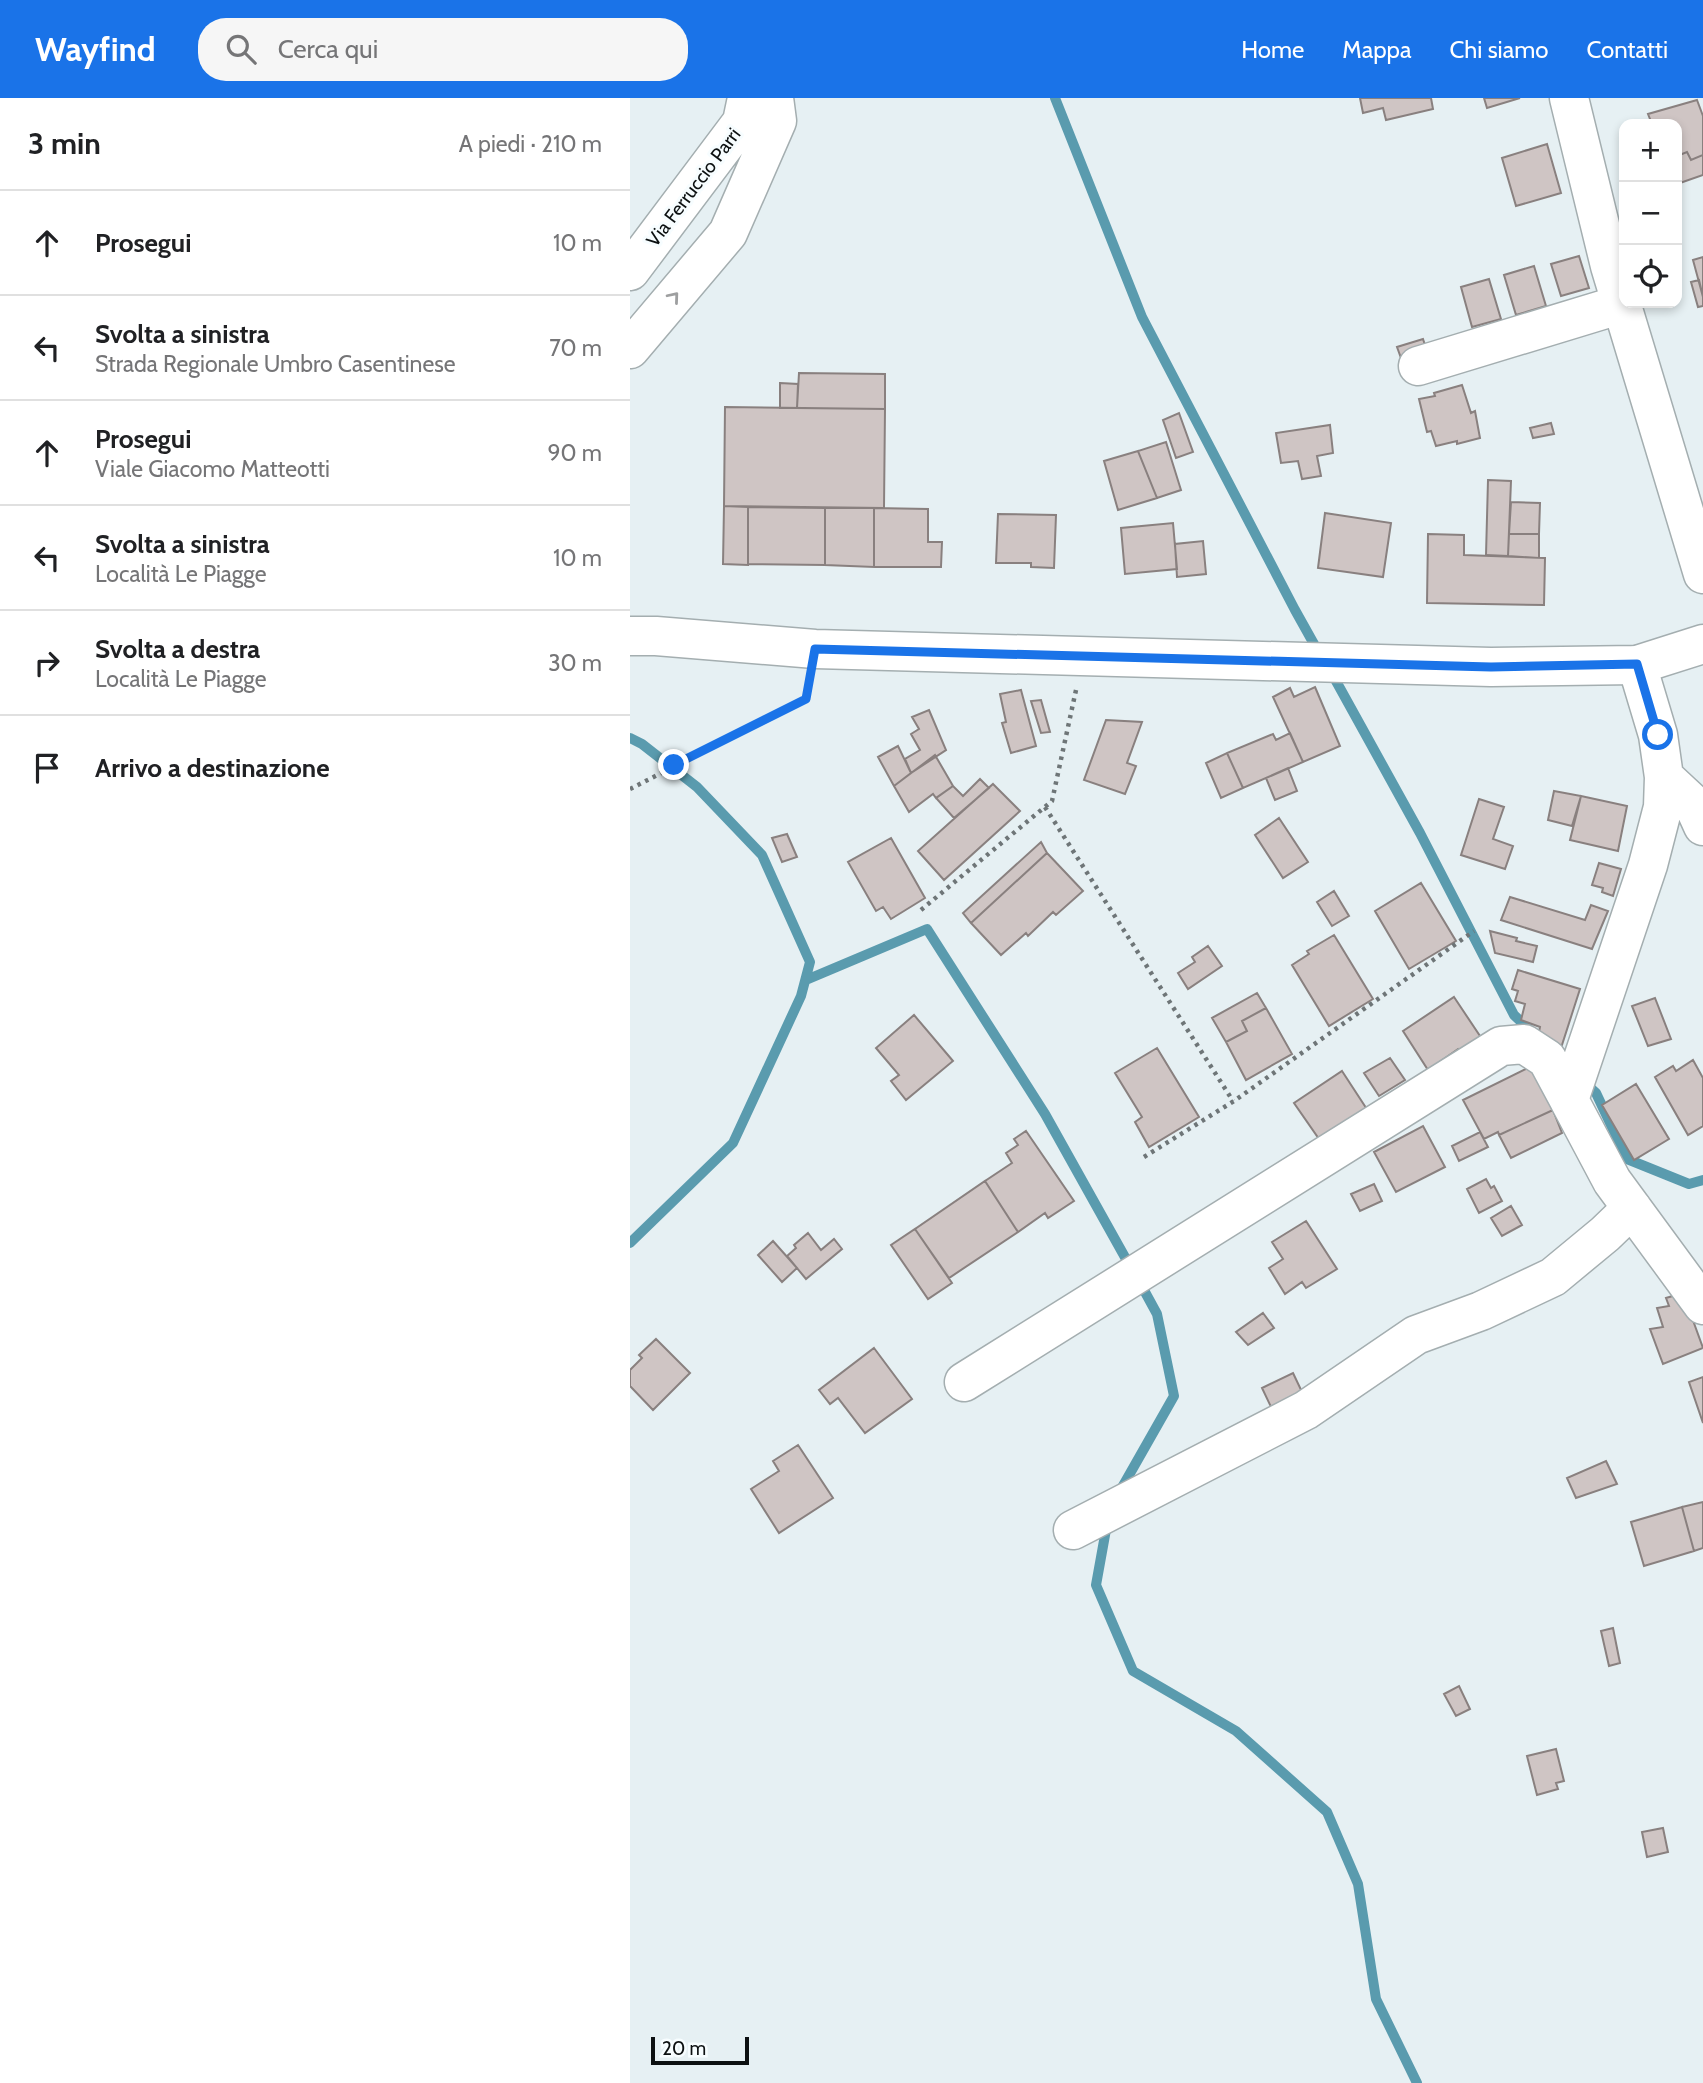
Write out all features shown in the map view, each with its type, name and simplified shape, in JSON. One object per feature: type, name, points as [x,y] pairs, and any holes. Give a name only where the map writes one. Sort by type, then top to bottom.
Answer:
[{"type":"street","name":"Via Ferruccio Parri","points":[[636,256],[742,122],[747,98]]},
{"type":"street","name":"Via Ferruccio Parri","points":[[630,349],[727,233],[778,121],[774,98]]},
{"type":"street","points":[[1569,98],[1619,294]]},
{"type":"street","points":[[1418,366],[1619,305]]},
{"type":"street","points":[[1623,308],[1703,574]]},
{"type":"street","points":[[639,630],[815,649],[1491,667],[1637,664],[1703,644]]},
{"type":"street","points":[[1569,1100],[1648,865],[1663,807],[1664,778],[1658,735],[1637,664]]},
{"type":"street","points":[[1664,778],[1693,804],[1703,826]]},
{"type":"street","points":[[964,1382],[1501,1046],[1524,1044],[1547,1059],[1612,1181],[1703,1305]]},
{"type":"street","points":[[1073,1530],[1306,1410],[1416,1335],[1480,1311],[1553,1277],[1632,1208]]},
{"type":"path","points":[[630,789],[806,699],[815,649]]},
{"type":"path","points":[[921,910],[1052,801],[1083,655]]},
{"type":"path","points":[[1045,807],[1234,1101]]},
{"type":"path","points":[[1144,1157],[1234,1101],[1474,932]]},
{"type":"building","points":[[1360,98],[1431,98],[1433,109],[1386,120],[1383,108],[1363,113]]},
{"type":"building","points":[[1484,98],[1520,98],[1487,108]]},
{"type":"building","points":[[1697,100],[1703,116],[1703,155],[1691,160],[1687,152],[1682,154],[1682,119],[1650,119],[1648,114]]},
{"type":"building","points":[[1547,144],[1561,193],[1516,206],[1502,158]]},
{"type":"building","points":[[1687,152],[1691,160],[1703,155],[1703,175],[1682,182],[1682,154]]},
{"type":"building","points":[[1579,256],[1589,288],[1561,296],[1551,264]]},
{"type":"building","points":[[1703,257],[1703,297],[1693,260]]},
{"type":"building","points":[[1534,266],[1546,306],[1516,315],[1504,275]]},
{"type":"building","points":[[1489,279],[1501,319],[1472,327],[1461,287]]},
{"type":"building","points":[[1699,280],[1703,306],[1698,307],[1691,282]]},
{"type":"building","points":[[1423,339],[1427,351],[1401,358],[1397,347]]},
{"type":"building","points":[[799,373],[885,374],[885,409],[797,408]]},
{"type":"building","points":[[780,383],[798,384],[797,408],[780,408]]},
{"type":"building","points":[[1462,385],[1471,413],[1475,411],[1480,438],[1436,446],[1431,431],[1427,432],[1419,399],[1435,396],[1434,393]]},
{"type":"building","points":[[725,407],[885,409],[884,508],[724,506]]},
{"type":"building","points":[[1179,413],[1193,452],[1176,458],[1163,420]]},
{"type":"building","points":[[1551,423],[1554,434],[1533,438],[1530,428]]},
{"type":"building","points":[[1330,425],[1333,453],[1317,456],[1321,476],[1302,479],[1298,461],[1281,463],[1276,433]]},
{"type":"building","points":[[1166,442],[1181,490],[1157,498],[1138,451]]},
{"type":"building","points":[[1138,451],[1157,498],[1118,510],[1104,461]]},
{"type":"building","points":[[1488,480],[1511,481],[1508,556],[1486,555]]},
{"type":"building","points":[[1511,502],[1540,503],[1539,534],[1509,534]]},
{"type":"building","points":[[724,506],[748,507],[748,565],[723,564]]},
{"type":"building","points":[[748,507],[825,508],[825,565],[748,564]]},
{"type":"building","points":[[825,508],[874,508],[874,567],[825,565]]},
{"type":"building","points":[[874,508],[928,509],[928,542],[942,542],[941,567],[874,567]]},
{"type":"building","points":[[1325,513],[1391,523],[1383,577],[1318,568]]},
{"type":"building","points":[[998,514],[1056,515],[1054,568],[1031,567],[1031,563],[996,563]]},
{"type":"building","points":[[1173,523],[1177,569],[1125,574],[1121,528]]},
{"type":"building","points":[[1428,534],[1464,535],[1464,555],[1545,558],[1544,605],[1427,603]]},
{"type":"building","points":[[1509,534],[1539,534],[1539,558],[1508,556]]},
{"type":"building","points":[[1203,541],[1206,574],[1177,577],[1175,544]]},
{"type":"building","points":[[1315,687],[1340,746],[1303,762],[1273,697],[1290,688],[1294,697]]},
{"type":"building","points":[[1021,690],[1036,746],[1011,753],[1002,723],[1006,722],[1000,694]]},
{"type":"building","points":[[1041,700],[1050,732],[1041,733],[1031,701]]},
{"type":"building","points":[[929,710],[946,750],[911,773],[905,759],[920,750],[911,734],[919,729],[912,717]]},
{"type":"building","points":[[1106,720],[1142,722],[1127,763],[1136,766],[1125,794],[1084,780]]},
{"type":"building","points":[[1290,733],[1303,762],[1243,788],[1227,753],[1273,734],[1276,740]]},
{"type":"building","points":[[898,746],[911,773],[894,786],[878,757]]},
{"type":"building","points":[[1227,753],[1243,788],[1221,798],[1206,763]]},
{"type":"building","points":[[935,755],[953,786],[936,798],[933,794],[909,812],[894,786]]},
{"type":"building","points":[[1288,768],[1297,791],[1275,800],[1266,778]]},
{"type":"building","points":[[980,779],[989,788],[954,818],[936,798],[953,786],[963,796]]},
{"type":"building","points":[[993,784],[1020,811],[944,880],[918,851]]},
{"type":"building","points":[[1554,791],[1581,796],[1572,826],[1548,820]]},
{"type":"building","points":[[1581,796],[1627,806],[1618,851],[1570,840]]},
{"type":"building","points":[[1479,799],[1504,807],[1493,839],[1513,846],[1505,869],[1461,855]]},
{"type":"building","points":[[1279,818],[1308,862],[1283,878],[1255,835]]},
{"type":"building","points":[[787,834],[797,857],[782,862],[772,838]]},
{"type":"building","points":[[891,838],[925,898],[891,919],[883,907],[876,911],[848,862]]},
{"type":"building","points":[[1041,842],[1047,853],[971,923],[963,913]]},
{"type":"building","points":[[1047,853],[1083,891],[1056,915],[1053,912],[1028,936],[1026,933],[1001,955],[971,923]]},
{"type":"building","points":[[1599,863],[1621,869],[1613,896],[1602,892],[1603,888],[1592,885]]},
{"type":"building","points":[[1421,883],[1456,941],[1409,969],[1375,911]]},
{"type":"building","points":[[1334,891],[1349,916],[1332,926],[1317,902]]},
{"type":"building","points":[[1510,897],[1585,920],[1591,905],[1608,911],[1592,949],[1501,920]]},
{"type":"building","points":[[1490,931],[1537,946],[1533,962],[1495,953]]},
{"type":"building","points":[[1334,935],[1373,999],[1329,1026],[1292,965],[1309,954],[1307,951]]},
{"type":"building","points":[[1208,946],[1222,966],[1188,989],[1178,973],[1195,962],[1192,957]]},
{"type":"building","points":[[1518,970],[1580,989],[1561,1048],[1537,1042],[1540,1027],[1521,1020],[1525,1004],[1515,1001],[1518,991],[1512,989]]},
{"type":"building","points":[[1257,993],[1266,1008],[1242,1021],[1247,1031],[1226,1042],[1212,1018]]},
{"type":"building","points":[[1454,997],[1482,1039],[1461,1053],[1458,1049],[1428,1070],[1403,1031]]},
{"type":"building","points":[[1655,998],[1671,1039],[1648,1046],[1632,1006]]},
{"type":"building","points":[[1266,1008],[1292,1054],[1246,1080],[1226,1042],[1247,1031],[1242,1021]]},
{"type":"building","points":[[914,1015],[953,1061],[906,1100],[891,1081],[899,1075],[876,1048]]},
{"type":"building","points":[[1157,1048],[1199,1117],[1149,1147],[1135,1122],[1142,1117],[1115,1073]]},
{"type":"building","points":[[1390,1058],[1405,1080],[1379,1096],[1364,1073]]},
{"type":"building","points":[[1693,1060],[1703,1078],[1703,1126],[1688,1135],[1655,1077],[1673,1066],[1676,1071]]},
{"type":"building","points":[[1532,1066],[1553,1110],[1499,1135],[1498,1132],[1484,1139],[1463,1100]]},
{"type":"building","points":[[1342,1071],[1372,1117],[1326,1149],[1294,1103]]},
{"type":"building","points":[[1636,1084],[1669,1139],[1634,1160],[1602,1105]]},
{"type":"building","points":[[1553,1110],[1562,1133],[1511,1158],[1499,1135]]},
{"type":"building","points":[[1423,1126],[1445,1167],[1396,1192],[1374,1152]]},
{"type":"building","points":[[1026,1131],[1074,1201],[1048,1218],[1045,1213],[1018,1232],[985,1181],[1012,1163],[1006,1153],[1018,1145],[1014,1139]]},
{"type":"building","points":[[1480,1132],[1488,1147],[1459,1161],[1452,1146]]},
{"type":"building","points":[[1486,1179],[1491,1188],[1494,1186],[1502,1201],[1479,1213],[1467,1189]]},
{"type":"building","points":[[985,1181],[1018,1232],[949,1278],[915,1229]]},
{"type":"building","points":[[1374,1184],[1382,1201],[1360,1211],[1351,1194]]},
{"type":"building","points":[[1511,1206],[1522,1225],[1502,1236],[1491,1218]]},
{"type":"building","points":[[1306,1221],[1337,1269],[1306,1288],[1302,1282],[1285,1294],[1269,1268],[1283,1259],[1272,1242]]},
{"type":"building","points":[[915,1229],[952,1283],[928,1299],[891,1245]]},
{"type":"building","points":[[808,1233],[821,1250],[834,1239],[842,1249],[806,1279],[787,1256],[796,1248],[794,1245]]},
{"type":"building","points":[[773,1241],[797,1268],[782,1282],[758,1255]]},
{"type":"building","points":[[1683,1293],[1703,1348],[1663,1364],[1650,1329],[1663,1327],[1657,1308],[1669,1306],[1666,1298]]},
{"type":"building","points":[[1263,1313],[1274,1328],[1248,1345],[1236,1332]]},
{"type":"building","points":[[656,1339],[690,1373],[653,1410],[630,1386],[630,1370],[642,1358],[639,1355]]},
{"type":"building","points":[[874,1348],[912,1399],[865,1433],[838,1398],[830,1404],[819,1390]]},
{"type":"building","points":[[1293,1373],[1303,1394],[1272,1409],[1262,1388]]},
{"type":"building","points":[[1703,1377],[1703,1423],[1689,1382]]},
{"type":"building","points":[[798,1445],[833,1498],[779,1533],[751,1489],[779,1471],[773,1461]]},
{"type":"building","points":[[1606,1461],[1617,1484],[1576,1498],[1567,1478]]},
{"type":"building","points":[[1703,1502],[1703,1548],[1694,1551],[1682,1507]]},
{"type":"building","points":[[1682,1507],[1694,1551],[1644,1566],[1631,1522]]},
{"type":"building","points":[[1613,1628],[1620,1663],[1609,1666],[1601,1631]]},
{"type":"building","points":[[1459,1686],[1470,1709],[1456,1716],[1444,1694]]},
{"type":"building","points":[[1556,1749],[1564,1781],[1556,1783],[1558,1789],[1537,1795],[1527,1756]]},
{"type":"building","points":[[1663,1828],[1668,1852],[1647,1857],[1642,1832]]},
{"type":"waterway","points":[[1055,98],[1142,317],[1319,653]]},
{"type":"waterway","points":[[1331,672],[1420,833],[1514,1015],[1533,1033]]},
{"type":"waterway","points":[[630,738],[642,744],[697,787],[762,855],[810,962],[801,996],[733,1143],[630,1243]]},
{"type":"waterway","points":[[806,980],[927,929],[1045,1114],[1131,1268]]},
{"type":"waterway","points":[[1584,1082],[1596,1093],[1627,1159],[1689,1184],[1703,1180]]},
{"type":"waterway","points":[[1120,1491],[1174,1396],[1157,1314],[1139,1281]]},
{"type":"waterway","points":[[1107,1524],[1096,1585],[1133,1671],[1236,1731],[1327,1812],[1358,1884],[1376,1999],[1417,2083]]},
{"type":"route","points":[[674,765],[806,699],[815,649],[1491,667],[1637,664],[1658,735]]}]
